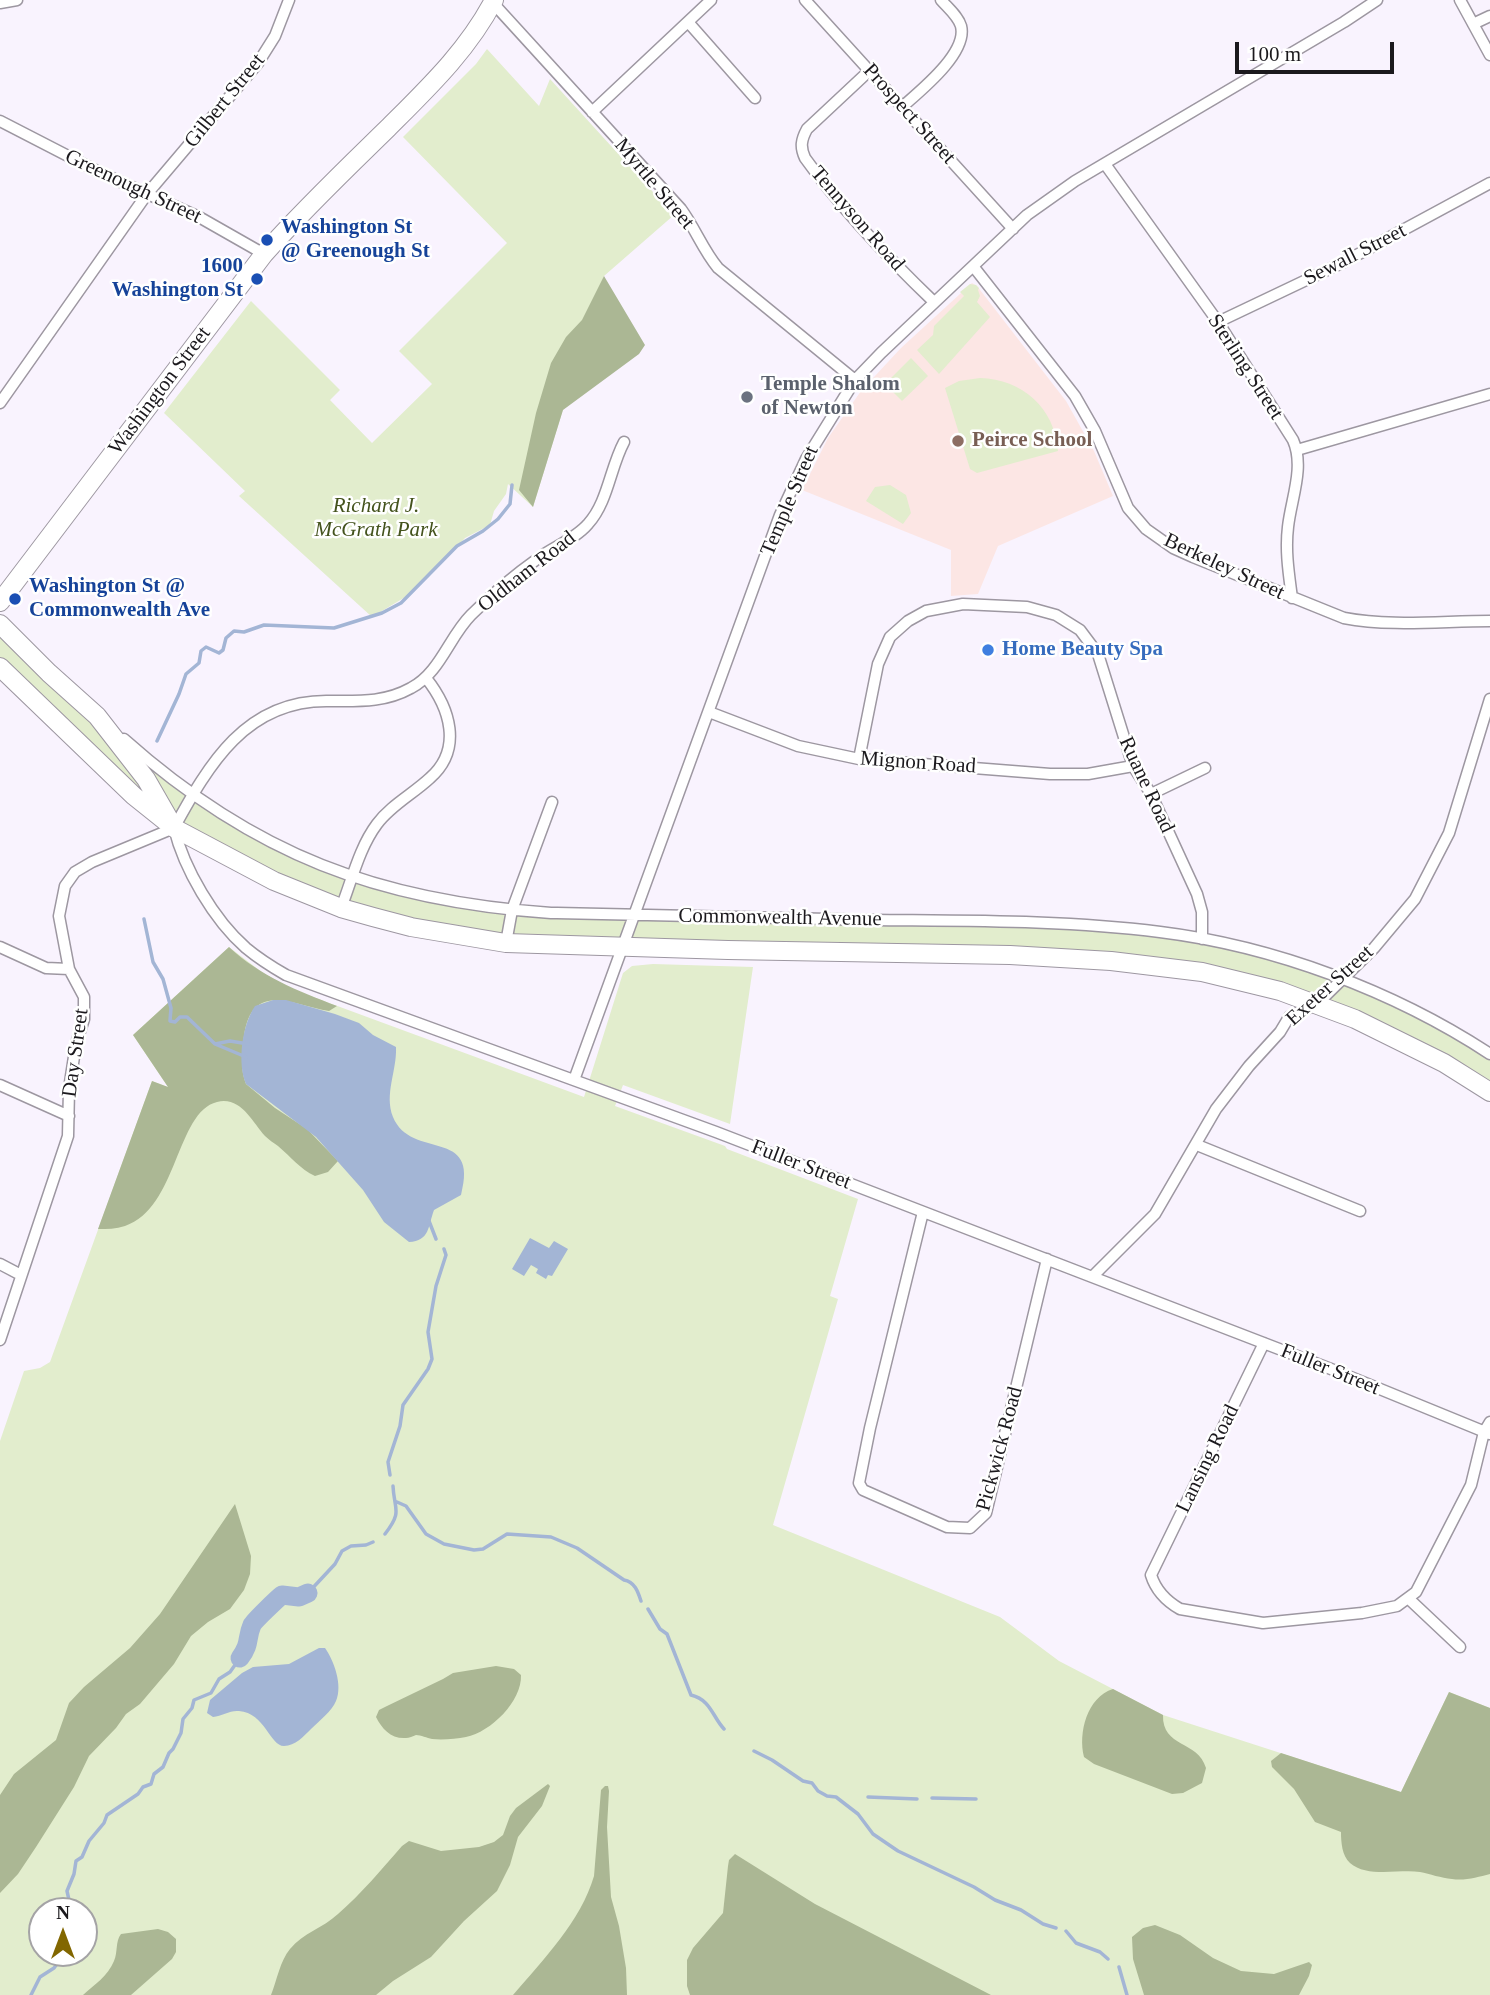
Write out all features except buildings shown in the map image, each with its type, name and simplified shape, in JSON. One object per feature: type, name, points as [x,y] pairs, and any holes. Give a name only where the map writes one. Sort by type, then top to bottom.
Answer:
[{"type":"main road","name":"Washington Street","points":[[0,602],[264,254],[446,70],[493,2]]},
{"type":"main road","name":"Commonwealth Avenue","points":[[0,624],[49,674],[97,716],[146,779],[174,828]]},
{"type":"main road","name":"Commonwealth Avenue","points":[[0,667],[134,796],[174,828],[274,881],[341,908],[411,927],[506,943],[1010,955],[1111,961],[1217,975],[1280,991],[1317,1004],[1406,1042],[1444,1062],[1490,1092]]},
{"type":"street","points":[[0,3],[17,0]]},
{"type":"street","name":"Gilbert Street","points":[[0,403],[147,194],[258,63],[275,36],[289,0]]},
{"type":"street","points":[[592,112],[711,0]]},
{"type":"street","name":"Prospect Street","points":[[805,0],[1013,229]]},
{"type":"street","points":[[902,107],[932,80],[954,53],[961,39],[959,21],[941,0]]},
{"type":"street","name":"Temple Street","points":[[574,1080],[786,500],[819,436],[855,380],[934,302],[1060,190],[1377,0]]},
{"type":"street","points":[[1460,0],[1490,55]]},
{"type":"street","name":"Myrtle Street","points":[[493,2],[681,209],[708,257],[718,268],[855,380]]},
{"type":"street","points":[[1473,24],[1490,16]]},
{"type":"street","points":[[688,22],[755,98]]},
{"type":"street","name":"Tennyson Road","points":[[869,71],[807,129],[801,149],[825,186],[855,222],[934,302]]},
{"type":"street","name":"Greenough Street","points":[[0,121],[103,174],[198,217],[264,254]]},
{"type":"street","name":"Sterling Street","points":[[1105,164],[1218,322],[1297,450]]},
{"type":"street","name":"Sewall Street","points":[[1218,322],[1342,263],[1490,183]]},
{"type":"street","name":"Berkeley Street","points":[[974,267],[1075,396],[1095,431],[1128,508],[1146,529],[1173,548],[1344,618],[1366,622],[1490,621]]},
{"type":"street","points":[[1292,598],[1288,527],[1298,464],[1297,450],[1490,394]]},
{"type":"street","name":"Oldham Road","points":[[426,678],[455,634],[489,599],[526,567],[587,526],[600,506],[624,442]]},
{"type":"street","name":"Ruane Road","points":[[859,759],[878,664],[890,637],[901,626],[921,613],[946,606],[978,604],[1037,609],[1056,615],[1080,630],[1092,644],[1100,660],[1133,766],[1151,794],[1197,894],[1202,912],[1202,939]]},
{"type":"street","points":[[174,828],[219,755],[262,716],[303,703],[373,701],[411,688],[426,678],[441,699],[450,723],[451,739],[447,755],[430,778],[394,806],[376,825],[341,908]]},
{"type":"street","name":"Exeter Street","points":[[1093,1276],[1155,1214],[1216,1110],[1232,1087],[1280,1032],[1289,1017],[1317,1004],[1394,926],[1415,899],[1449,833],[1490,699]]},
{"type":"street","name":"Mignon Road","points":[[709,712],[798,746],[859,759],[1050,774],[1088,774],[1133,766]]},
{"type":"street","name":"Commonwealth Avenue","points":[[97,716],[158,770],[246,831],[353,877],[452,902],[512,910],[634,915],[1108,927],[1202,939],[1264,954],[1341,978],[1434,1020],[1490,1054]]},
{"type":"street","points":[[1151,794],[1205,768]]},
{"type":"street","points":[[506,943],[512,910],[552,802]]},
{"type":"street","name":"Day Street","points":[[0,1340],[64,1152],[69,1116],[69,1089],[76,1044],[84,1019],[84,997],[69,969],[60,916],[65,886],[75,872],[174,828]]},
{"type":"street","name":"Fuller Street","points":[[174,828],[179,849],[212,907],[244,947],[264,962],[310,985],[716,1132],[1488,1429]]},
{"type":"street","points":[[0,947],[46,968],[69,969]]},
{"type":"street","points":[[0,1086],[69,1116]]},
{"type":"street","points":[[1197,1145],[1360,1211]]},
{"type":"street","name":"Pickwick Road","points":[[923,1212],[859,1483],[863,1490],[947,1527],[970,1528],[986,1513],[1047,1259]]},
{"type":"street","points":[[0,1264],[21,1275]]},
{"type":"street","name":"Lansing Road","points":[[1264,1343],[1151,1574],[1160,1593],[1169,1603],[1180,1609],[1263,1623],[1362,1613],[1397,1606],[1409,1599]]},
{"type":"street","points":[[1460,1647],[1409,1599],[1416,1592],[1471,1485],[1488,1429]]},
{"type":"shaded area","name":"Peirce School","points":[[972,283],[1066,401],[1094,451],[1113,496],[998,546],[978,594],[951,596],[951,550],[802,490],[828,438],[861,391],[901,348]]},
{"type":"green space","name":"Richard J. McGrath Park","points":[[487,49],[539,106],[550,79],[674,215],[604,276],[533,507],[508,484],[506,494],[494,511],[490,525],[465,538],[412,593],[372,617],[239,496],[245,491],[164,413],[251,301],[340,390],[330,400],[372,443],[432,384],[399,351],[507,243],[403,137],[476,64]]},
{"type":"green space","points":[[604,276],[645,345],[639,354],[563,410],[533,507],[519,490],[536,413],[551,363],[566,337],[582,320]]},
{"type":"green space","points":[[970,284],[979,288],[980,296],[977,302],[990,317],[939,374],[917,350],[933,335],[934,326],[964,296],[960,292]]},
{"type":"green space","points":[[911,358],[928,376],[902,401],[885,384]]},
{"type":"green space","points":[[980,378],[1009,384],[1034,399],[1050,422],[1058,451],[977,473],[970,469],[945,388],[959,381]]},
{"type":"green space","points":[[890,485],[906,495],[911,513],[903,524],[866,501],[875,487]]},
{"type":"green space","points":[[0,622],[158,770],[315,863],[487,908],[1108,927],[1202,939],[1341,978],[1490,1054],[1490,1092],[1355,1019],[1177,969],[728,950],[411,927],[202,844],[0,667]]},
{"type":"green space","points":[[229,947],[263,973],[294,990],[584,1097],[623,973],[632,966],[653,964],[753,967],[730,1124],[623,1085],[615,1106],[858,1199],[830,1296],[838,1299],[773,1525],[1000,1617],[1059,1661],[1163,1715],[1401,1792],[1449,1692],[1490,1708],[1490,1995],[0,1995],[0,1441],[24,1371],[40,1368],[50,1362],[152,1081],[168,1087],[133,1035]]},
{"type":"green space","points":[[229,947],[267,974],[337,1006],[329,1011],[276,1000],[265,1002],[255,1008],[248,1019],[242,1061],[246,1084],[307,1129],[338,1161],[328,1172],[315,1176],[267,1137],[239,1106],[225,1101],[217,1102],[203,1109],[193,1123],[167,1181],[142,1216],[125,1226],[98,1229],[152,1081],[168,1087],[133,1035]]},
{"type":"green space","points":[[235,1504],[251,1556],[250,1574],[244,1590],[230,1609],[191,1636],[174,1664],[140,1704],[126,1714],[89,1756],[74,1787],[36,1847],[18,1874],[0,1893],[0,1795],[14,1774],[56,1740],[69,1703],[130,1648],[160,1614]]},
{"type":"green space","points":[[496,1666],[514,1669],[521,1675],[520,1685],[511,1705],[503,1714],[476,1734],[449,1739],[416,1735],[401,1738],[388,1732],[376,1717],[379,1710],[453,1673]]},
{"type":"green space","points":[[1113,1689],[1163,1715],[1168,1733],[1202,1759],[1206,1768],[1202,1783],[1183,1793],[1172,1794],[1094,1764],[1084,1757],[1082,1737],[1086,1717],[1097,1700]]},
{"type":"green space","points":[[1449,1692],[1490,1708],[1490,1874],[1457,1879],[1412,1871],[1374,1872],[1357,1868],[1345,1857],[1341,1832],[1315,1822],[1294,1789],[1272,1767],[1271,1761],[1281,1753],[1401,1792]]},
{"type":"green space","points":[[548,1784],[550,1786],[542,1806],[518,1837],[510,1865],[497,1891],[464,1921],[431,1957],[376,1995],[271,1995],[281,1965],[290,1949],[347,1906],[402,1846],[409,1841],[441,1851],[479,1847],[494,1842],[503,1835],[516,1808]]},
{"type":"green space","points":[[608,1786],[609,1791],[607,1827],[611,1897],[626,1968],[627,1995],[513,1995],[560,1939],[588,1893],[594,1876],[601,1790]]},
{"type":"green space","points":[[735,1854],[815,1904],[991,1995],[690,1995],[687,1986],[687,1960],[693,1948],[723,1913],[729,1860]]},
{"type":"green space","points":[[1155,1925],[1180,1935],[1213,1958],[1241,1971],[1274,1974],[1309,1962],[1312,1965],[1309,1976],[1299,1995],[1144,1995],[1133,1959],[1132,1937],[1143,1928]]},
{"type":"green space","points":[[158,1929],[168,1932],[176,1939],[176,1952],[172,1959],[131,1995],[83,1995],[108,1971],[115,1958],[121,1934]]},
{"type":"water","points":[[273,1000],[286,1000],[359,1023],[373,1035],[396,1047],[390,1091],[393,1117],[402,1130],[414,1138],[453,1152],[461,1160],[464,1174],[461,1195],[434,1210],[427,1232],[421,1239],[409,1242],[384,1222],[363,1190],[316,1137],[246,1084],[241,1055],[247,1023],[255,1006]]},
{"type":"water","points":[[530,1238],[549,1248],[554,1241],[568,1249],[552,1276],[548,1275],[546,1279],[536,1273],[538,1269],[531,1265],[524,1276],[512,1269]]},
{"type":"water","points":[[319,1648],[325,1648],[332,1660],[338,1681],[338,1695],[328,1712],[296,1742],[288,1746],[279,1745],[261,1723],[248,1713],[236,1711],[213,1717],[207,1713],[210,1700],[242,1673],[253,1667],[289,1664]]},
{"type":"waterway","points":[[157,741],[186,674],[199,663],[201,651],[206,647],[219,653],[223,650],[226,638],[234,631],[244,632],[264,625],[334,628],[382,613],[401,603],[457,546],[498,519],[510,504],[512,485]]},
{"type":"waterway","points":[[144,919],[153,962],[163,979],[171,1008],[170,1021],[175,1022],[180,1017],[187,1017],[215,1044],[246,1057]]},
{"type":"waterway","points":[[215,1044],[230,1041],[248,1044]]},
{"type":"waterway","points":[[429,1221],[436,1239]]},
{"type":"waterway","points":[[390,1475],[388,1462],[400,1426],[403,1405],[432,1359],[428,1332],[436,1286],[446,1255],[444,1249]]},
{"type":"waterway","points":[[385,1534],[396,1515],[393,1486]]},
{"type":"waterway","points":[[397,1502],[406,1506],[426,1534],[444,1544],[474,1550],[483,1549],[507,1534],[551,1537],[577,1548],[631,1583],[641,1601]]},
{"type":"waterway","points":[[308,1593],[335,1564],[342,1551],[351,1546],[373,1542]]},
{"type":"waterway","points":[[240,1658],[246,1648],[252,1625],[271,1605],[282,1595],[299,1597],[308,1593]]},
{"type":"waterway","points":[[648,1609],[660,1629],[667,1634],[691,1695],[707,1705],[724,1729]]},
{"type":"waterway","points":[[68,1897],[67,1891],[76,1861],[82,1857],[89,1841],[107,1815],[138,1794],[143,1787],[151,1784],[154,1774],[163,1767],[173,1749],[181,1733],[183,1719],[192,1708],[194,1700],[211,1693],[219,1679],[230,1672],[240,1658]]},
{"type":"waterway","points":[[754,1751],[803,1781],[812,1783],[818,1791],[836,1797],[858,1814],[873,1834],[898,1851],[1056,1928]]},
{"type":"waterway","points":[[868,1797],[917,1799]]},
{"type":"waterway","points":[[932,1798],[976,1799]]},
{"type":"waterway","points":[[1066,1931],[1076,1943],[1100,1952],[1108,1959]]},
{"type":"waterway","points":[[31,1995],[40,1977],[55,1967]]},
{"type":"waterway","points":[[1119,1967],[1127,1995]]},
{"type":"place","name":"Washington St @ Greenough St","points":[[267,240]]},
{"type":"place","name":"1600 Washington St","points":[[257,279]]},
{"type":"place","name":"Temple Shalom of Newton","points":[[747,397]]},
{"type":"place","name":"Peirce School","points":[[958,441]]},
{"type":"place","name":"Washington St @ Commonwealth Ave","points":[[15,599]]},
{"type":"place","name":"Home Beauty Spa","points":[[988,650]]}]
